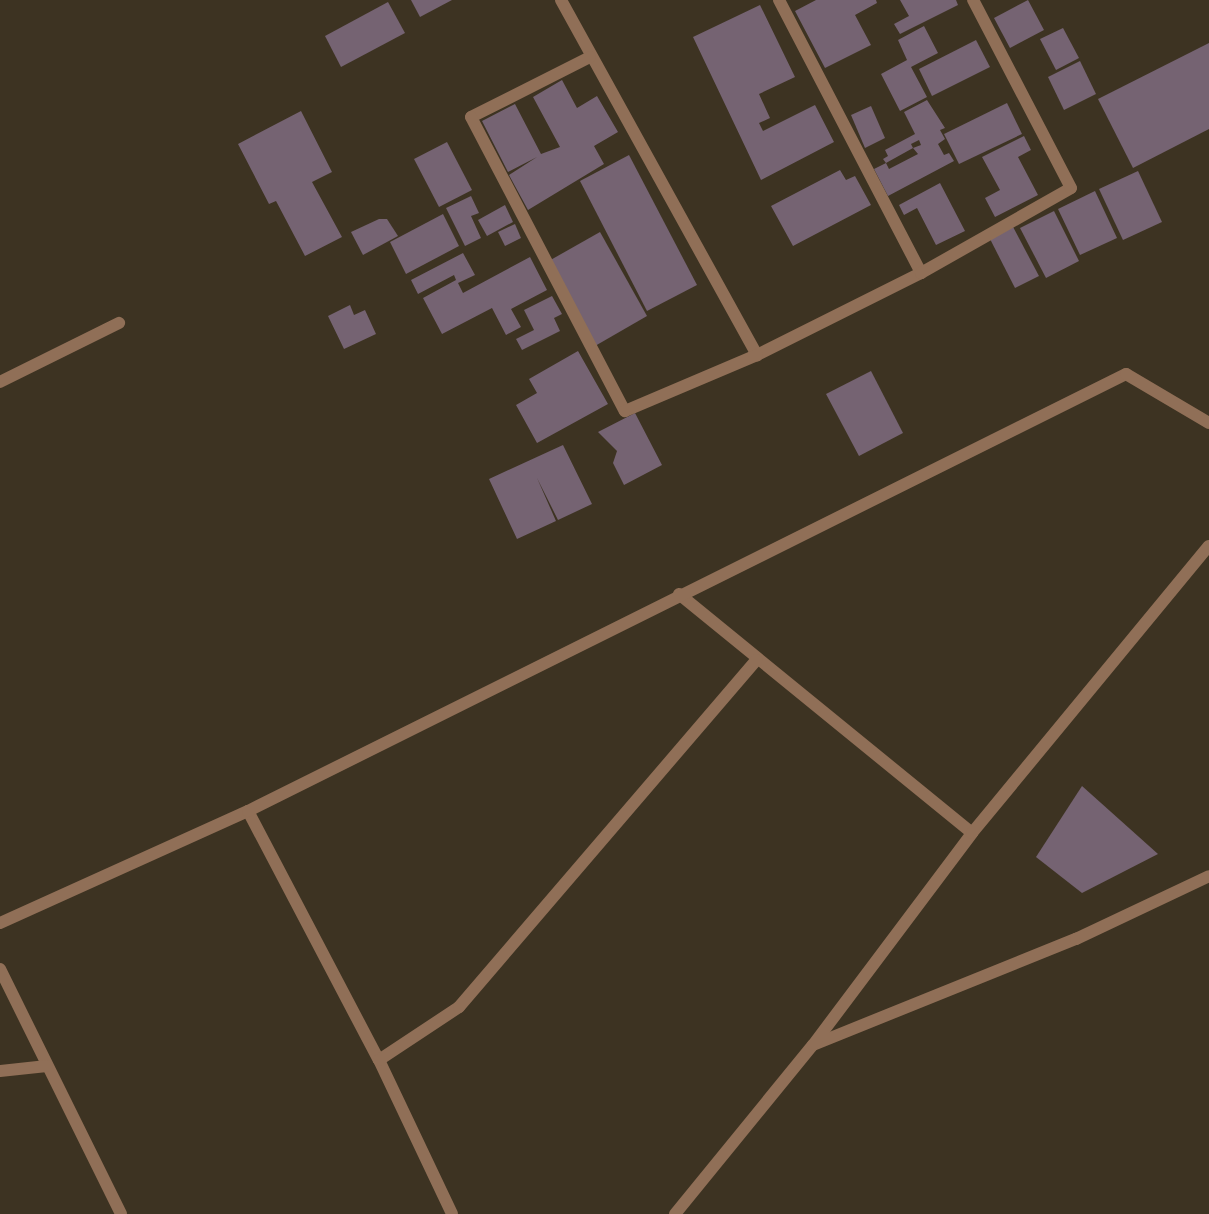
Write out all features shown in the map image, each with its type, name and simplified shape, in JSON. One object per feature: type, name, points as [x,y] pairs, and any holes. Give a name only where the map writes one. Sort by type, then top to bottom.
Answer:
[{"type":"street","points":[[561,0],[590,57],[758,355]]},
{"type":"street","points":[[779,0],[921,273]]},
{"type":"street","points":[[590,57],[471,117],[625,411],[758,355],[921,273],[1071,188],[973,0]]},
{"type":"street","points":[[0,382],[119,324]]},
{"type":"street","points":[[0,923],[248,811],[679,594],[1126,374],[1209,423]]},
{"type":"street","points":[[675,1214],[813,1045],[972,833],[1209,546]]},
{"type":"street","points":[[679,594],[756,660],[972,833]]},
{"type":"street","points":[[379,1060],[459,1007],[756,660]]},
{"type":"street","points":[[248,811],[379,1060],[452,1214]]},
{"type":"street","points":[[813,1045],[1076,939],[1209,876]]},
{"type":"street","points":[[0,969],[121,1214]]},
{"type":"street","points":[[0,1071],[47,1066]]},
{"type":"building","points":[[411,0],[452,0],[420,17]]},
{"type":"building","points":[[816,0],[876,0],[877,3],[855,15],[871,45],[825,68],[795,11]]},
{"type":"building","points":[[900,0],[956,0],[958,5],[900,34],[894,24],[909,16]]},
{"type":"building","points":[[1028,0],[1044,30],[1010,48],[994,18]]},
{"type":"building","points":[[388,2],[405,33],[341,67],[325,36]]},
{"type":"building","points":[[760,5],[795,77],[759,94],[770,118],[759,123],[763,131],[815,105],[834,142],[761,180],[693,37]]},
{"type":"building","points":[[924,26],[938,53],[911,67],[927,97],[900,111],[881,74],[907,60],[898,40]]},
{"type":"building","points":[[1063,28],[1079,58],[1056,70],[1040,39]]},
{"type":"building","points":[[976,40],[990,67],[932,96],[919,69]]},
{"type":"building","points":[[1209,43],[1209,129],[1133,168],[1098,99]]},
{"type":"building","points":[[1080,61],[1096,94],[1064,110],[1048,77]]},
{"type":"building","points":[[562,80],[577,108],[597,96],[618,132],[594,146],[604,164],[528,210],[509,175],[537,157],[508,172],[482,121],[515,104],[541,154],[560,147],[533,97]]},
{"type":"building","points":[[927,100],[945,128],[940,130],[945,139],[938,144],[944,155],[949,153],[954,161],[888,196],[874,169],[886,163],[883,159],[888,156],[885,150],[915,134],[904,112]],"holes":[[[919,140],[921,145],[913,148],[911,144]],[[913,148],[918,154],[889,169],[886,163]]]},
{"type":"building","points":[[1007,103],[1022,134],[959,164],[944,134]]},
{"type":"building","points":[[871,106],[885,138],[865,148],[851,115]]},
{"type":"building","points":[[301,111],[332,172],[312,182],[342,237],[305,256],[276,201],[269,204],[238,144]]},
{"type":"building","points":[[1024,136],[1031,150],[1018,157],[1038,195],[995,217],[985,198],[1000,190],[982,157]]},
{"type":"building","points":[[447,142],[472,190],[439,207],[414,159]]},
{"type":"building","points":[[629,155],[697,285],[647,311],[580,181]]},
{"type":"building","points":[[840,170],[846,180],[855,176],[871,205],[793,246],[771,206]]},
{"type":"building","points":[[1138,171],[1162,222],[1123,240],[1099,189]]},
{"type":"building","points":[[940,183],[965,231],[936,245],[917,208],[904,215],[899,205]]},
{"type":"building","points":[[1095,191],[1117,238],[1080,255],[1058,209]]},
{"type":"building","points":[[471,196],[479,213],[471,216],[481,238],[465,246],[446,208]]},
{"type":"building","points":[[505,205],[513,222],[487,236],[478,220]]},
{"type":"building","points":[[1054,211],[1079,261],[1046,278],[1020,228]]},
{"type":"building","points":[[443,214],[459,246],[406,274],[390,242]]},
{"type":"building","points":[[379,219],[387,219],[398,236],[363,255],[351,232]]},
{"type":"building","points":[[515,224],[521,238],[505,246],[498,232]]},
{"type":"building","points":[[1012,225],[1039,276],[1015,288],[989,237]]},
{"type":"building","points":[[600,232],[647,316],[595,346],[547,262]]},
{"type":"building","points":[[463,253],[475,275],[458,283],[463,293],[530,257],[547,290],[511,309],[521,327],[506,335],[492,308],[442,334],[423,298],[456,280],[454,275],[418,294],[411,280]]},
{"type":"building","points":[[552,296],[562,314],[554,318],[560,331],[522,350],[516,339],[534,330],[524,310]]},
{"type":"building","points":[[350,305],[354,315],[365,310],[376,334],[344,349],[328,316]]},
{"type":"building","points":[[578,351],[608,404],[537,443],[516,405],[537,393],[529,379]]},
{"type":"building","points":[[871,371],[903,433],[859,456],[826,394]]},
{"type":"building","points":[[635,413],[662,465],[624,485],[613,463],[617,451],[598,432]]},
{"type":"building","points":[[563,445],[592,504],[558,520],[537,478],[556,521],[517,539],[489,479]]},
{"type":"building","points":[[1082,786],[1158,854],[1082,893],[1036,857]]}]
